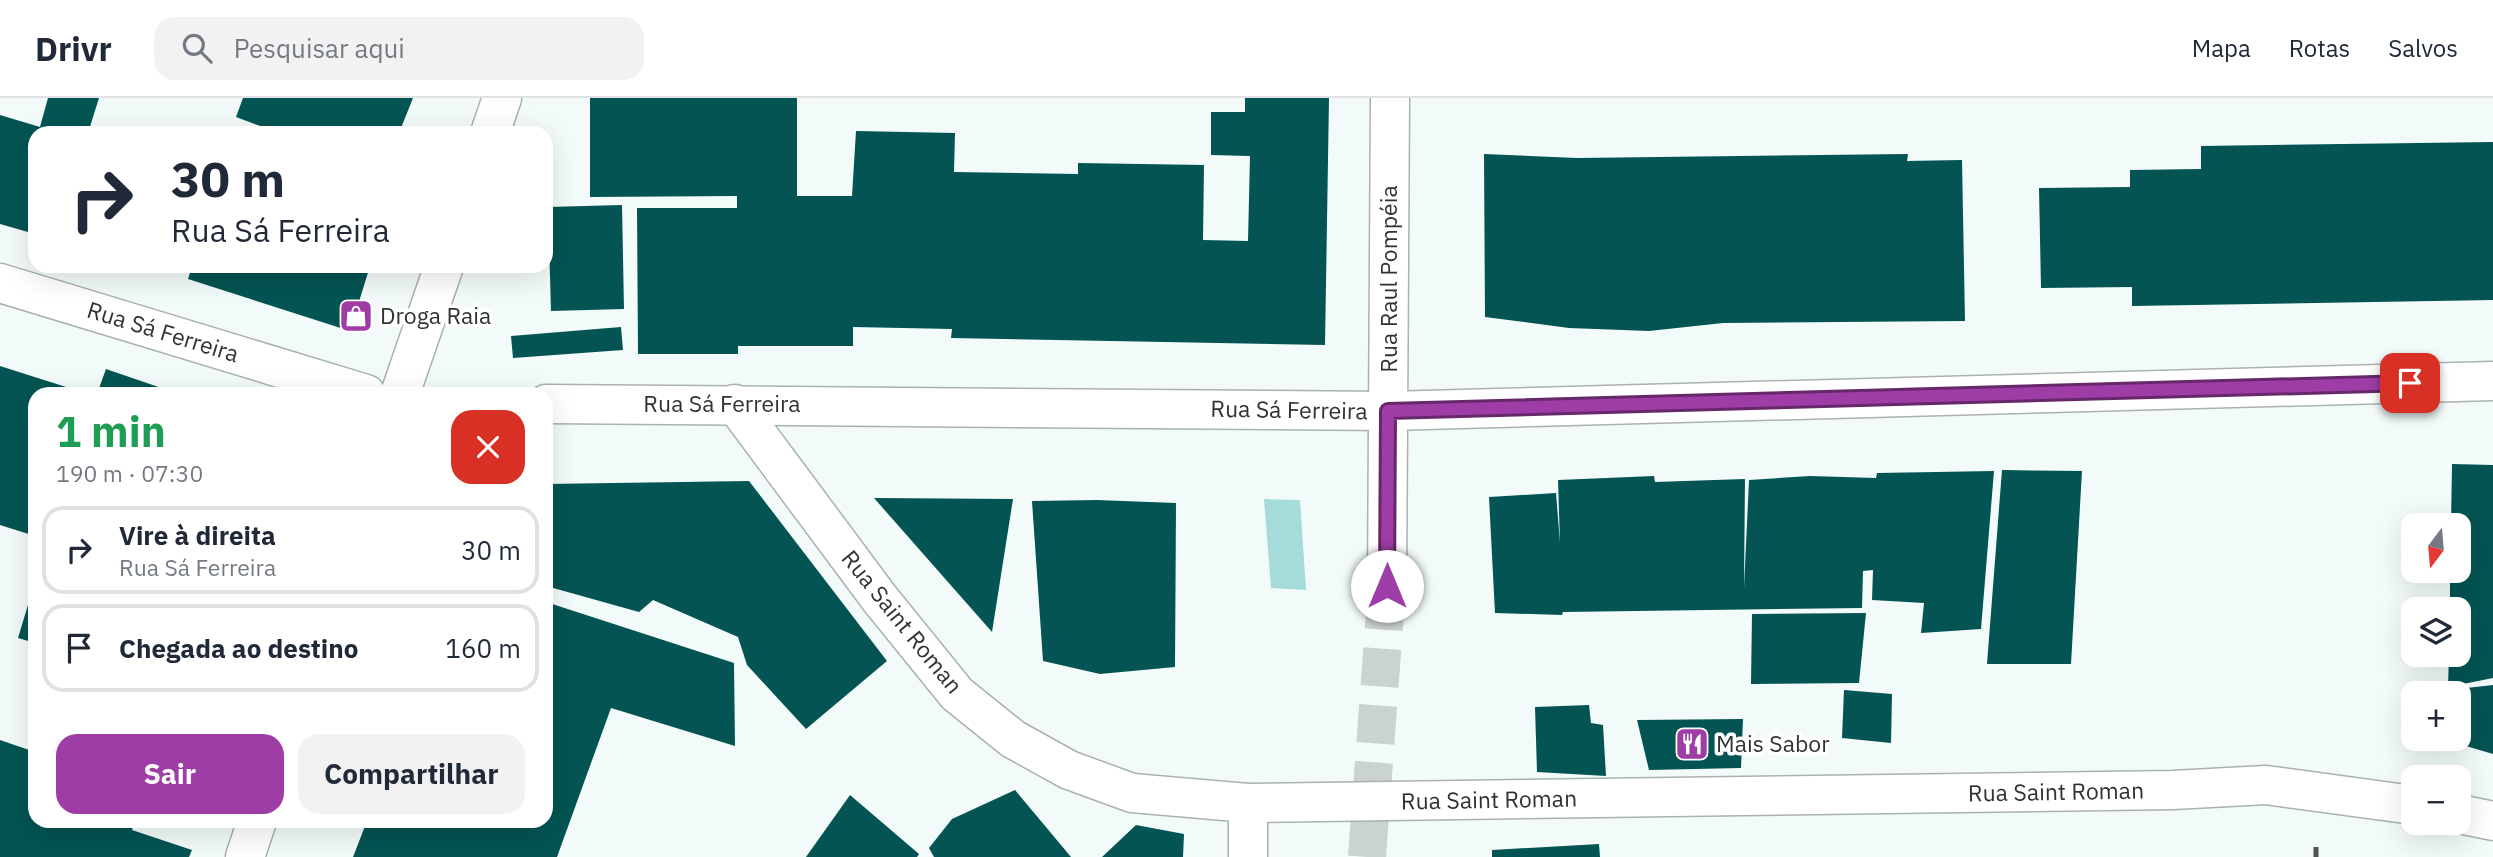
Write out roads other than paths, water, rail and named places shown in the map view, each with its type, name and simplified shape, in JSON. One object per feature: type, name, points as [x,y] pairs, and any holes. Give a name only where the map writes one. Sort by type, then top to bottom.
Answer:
[{"type":"street","points":[[492,126],[502,98]]},
{"type":"street","name":"Rua Raul Pompéia","points":[[1387,586],[1390,98]]},
{"type":"street","points":[[402,387],[442,273]]},
{"type":"street","name":"Rua Sá Ferreira","points":[[0,283],[343,387]]},
{"type":"street","name":"Rua Sá Ferreira","points":[[553,404],[1388,411],[2493,381]]},
{"type":"street","name":"Rua Saint Roman","points":[[735,404],[880,599],[957,694],[1013,739],[1069,770],[1132,793],[1248,803],[2173,790],[2266,785],[2401,803]]},
{"type":"street","points":[[1248,803],[1248,857]]},
{"type":"street","points":[[2471,816],[2493,821]]},
{"type":"street","points":[[245,857],[255,828]]},
{"type":"tunnel","points":[[1367,857],[1387,585]]},
{"type":"railway","points":[[2316,847],[2316,857]]},
{"type":"place","name":"Droga Raia","points":[[356,316]]},
{"type":"place","name":"Mais Sabor","points":[[1692,744]]}]
